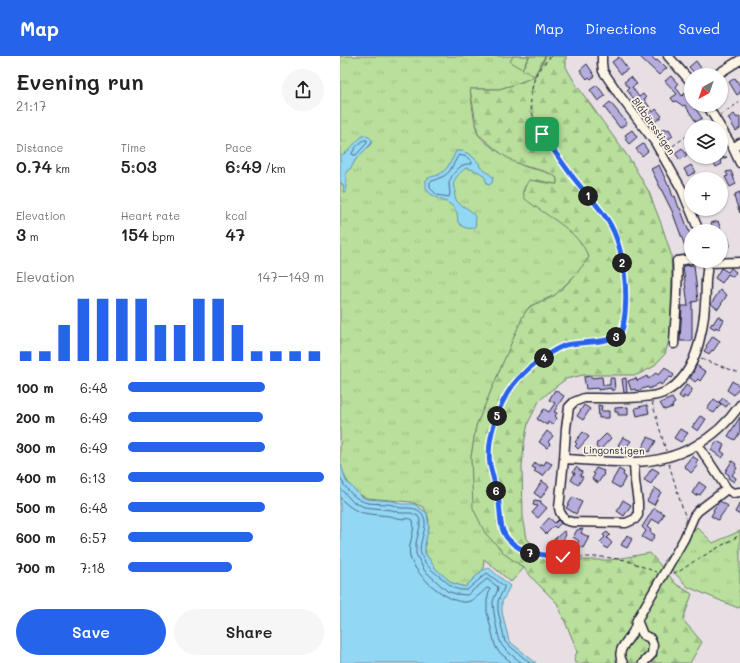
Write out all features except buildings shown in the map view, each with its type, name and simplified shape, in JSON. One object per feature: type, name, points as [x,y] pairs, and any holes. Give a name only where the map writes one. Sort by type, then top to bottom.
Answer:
[{"type":"street","name":"Blåbärsstigen","points":[[602,56],[603,71],[609,82],[646,128],[662,153],[682,190],[696,224]]},
{"type":"street","points":[[668,56],[684,74]]},
{"type":"street","points":[[727,68],[740,60]]},
{"type":"street","points":[[713,112],[736,146],[740,163]]},
{"type":"street","points":[[674,344],[675,308],[678,281],[677,261],[684,260]]},
{"type":"street","points":[[728,262],[740,262]]},
{"type":"street","points":[[634,462],[638,503],[638,515],[635,519],[626,523],[572,522],[565,520],[559,508],[569,407],[574,402],[584,398],[652,396],[663,394],[682,380],[689,369],[698,347],[703,323],[708,268]]},
{"type":"street","name":"Lingonstigen","points":[[564,459],[634,462],[664,458],[681,453],[698,445],[723,426],[740,405]]},
{"type":"street","points":[[698,445],[727,489],[733,493],[740,492]]},
{"type":"street","points":[[623,663],[620,655],[622,647],[632,633],[637,620],[684,539],[694,516],[698,511],[727,489]]},
{"type":"street","points":[[637,620],[643,635],[650,638],[653,645],[652,654],[643,663]]},
{"type":"path","points":[[551,56],[535,77],[530,99],[533,116],[538,129],[575,181],[609,223],[614,233],[620,251],[624,278],[623,329],[620,334],[607,340],[563,346],[550,352],[524,372],[511,388],[495,421],[490,444],[490,464],[499,504],[500,522],[508,539],[527,552],[563,557],[604,557],[626,560],[663,575],[680,571],[740,535]]},
{"type":"path","points":[[662,153],[684,138]]},
{"type":"path","points":[[694,356],[740,373]]},
{"type":"green space","points":[[340,56],[546,56],[534,77],[499,89],[470,89],[473,113],[478,134],[481,138],[500,153],[515,162],[526,167],[546,172],[557,178],[557,184],[537,180],[525,186],[523,192],[533,205],[574,234],[584,247],[589,257],[580,270],[555,295],[530,306],[525,312],[476,426],[471,457],[473,497],[506,555],[524,568],[511,582],[484,559],[483,570],[465,587],[452,583],[436,570],[425,553],[429,521],[427,513],[423,507],[411,502],[367,498],[361,495],[352,488],[346,479],[340,462]]},
{"type":"green space","points":[[513,56],[529,56],[522,69],[510,62]]},
{"type":"green space","points":[[530,56],[545,56],[534,76],[522,69]]},
{"type":"green space","points":[[546,56],[566,56],[566,67],[575,83],[631,161],[649,192],[671,254],[672,279],[670,337],[665,354],[653,367],[637,375],[583,375],[566,379],[539,401],[528,423],[522,466],[523,516],[527,539],[547,558],[610,560],[650,553],[676,584],[692,594],[683,620],[702,642],[690,663],[575,663],[574,659],[577,652],[575,645],[557,603],[524,568],[506,555],[485,533],[473,508],[471,457],[476,426],[522,318],[533,305],[551,298],[560,290],[574,277],[589,257],[569,230],[524,198],[526,184],[529,180],[557,184],[557,178],[549,173],[524,166],[513,161],[478,134],[470,89],[499,89],[534,77]]},
{"type":"green space","points":[[697,527],[713,543],[740,531],[740,607],[738,608],[688,587],[663,561]]},
{"type":"water","points":[[364,135],[372,140],[371,144],[346,172],[345,193],[343,192],[344,187],[340,182],[340,156],[347,152]]},
{"type":"water","points":[[456,151],[462,151],[471,155],[479,163],[480,167],[493,177],[492,183],[489,185],[482,174],[466,168],[454,181],[455,197],[457,201],[470,210],[475,219],[475,227],[472,228],[462,226],[458,222],[457,213],[454,208],[434,197],[426,189],[426,180],[444,171],[449,165]]},
{"type":"water","points":[[340,461],[346,481],[362,497],[367,499],[394,501],[401,504],[414,504],[427,513],[429,527],[425,544],[425,553],[436,569],[452,583],[465,587],[483,570],[489,568],[510,586],[502,602],[502,612],[509,641],[536,663],[340,663]]},
{"type":"route","points":[[542,134],[575,181],[597,206],[609,223],[620,251],[625,290],[623,329],[620,334],[614,338],[599,342],[563,346],[550,352],[524,372],[511,388],[495,421],[491,436],[490,464],[499,504],[500,522],[508,539],[511,543],[527,552],[563,557]]}]
